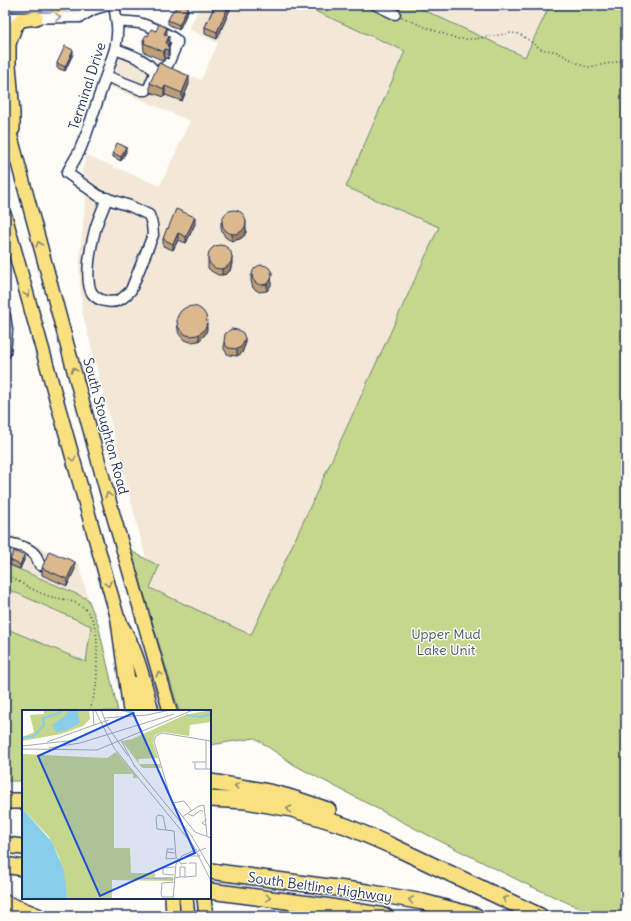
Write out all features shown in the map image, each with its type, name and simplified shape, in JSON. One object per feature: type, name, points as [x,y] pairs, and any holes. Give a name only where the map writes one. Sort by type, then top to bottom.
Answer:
[{"type":"highway","points":[[119,621],[131,710]]},
{"type":"highway","points":[[211,782],[280,795],[302,801],[352,821],[392,846]]},
{"type":"highway","points":[[211,799],[246,802],[292,809],[346,826],[392,846],[540,916]]},
{"type":"highway","points":[[5,801],[22,801]]},
{"type":"highway","points":[[5,845],[22,847]]},
{"type":"highway","points":[[5,865],[22,868]]},
{"type":"highway","name":"South Beltline Highway","points":[[211,871],[367,892],[423,902],[476,916]]},
{"type":"highway","name":"South Beltline Highway","points":[[211,891],[331,907],[385,916]]},
{"type":"highway","points":[[5,903],[38,916]]},
{"type":"main road","points":[[9,147],[13,113],[8,65],[9,44],[15,27],[21,20],[36,18]]},
{"type":"main road","points":[[5,115],[9,147]]},
{"type":"main road","name":"South Stoughton Road","points":[[9,147],[17,163],[108,497],[170,710]]},
{"type":"main road","points":[[5,216],[119,621],[140,710]]},
{"type":"main road","points":[[119,621],[128,635],[135,653],[152,710]]},
{"type":"main road","points":[[172,899],[173,916]]},
{"type":"main road","points":[[186,899],[188,916]]},
{"type":"main road","points":[[204,899],[206,916]]},
{"type":"street","points":[[5,18],[80,17],[94,9],[108,5]]},
{"type":"street","name":"Terminal Drive","points":[[107,198],[99,196],[67,173],[79,152],[115,49],[118,38],[118,29],[114,5]]},
{"type":"street","points":[[376,5],[395,14]]},
{"type":"street","points":[[5,6],[57,6],[94,9]]},
{"type":"street","points":[[106,76],[142,90],[146,90],[149,88],[155,73],[166,67],[168,64],[177,43],[175,38],[141,23],[117,21]]},
{"type":"street","points":[[115,49],[146,63],[155,73]]},
{"type":"street","points":[[107,198],[130,206],[149,215],[152,224],[153,236],[131,290],[126,297],[120,301],[111,303],[96,297],[92,293],[89,284],[91,248],[95,230],[107,198]]},
{"type":"street","points":[[5,316],[5,353]]},
{"type":"street","points":[[5,542],[29,549],[36,556],[40,565]]},
{"type":"path","points":[[395,14],[458,39],[474,39],[511,33],[520,34],[541,49],[557,52],[583,66],[590,67],[621,61],[626,62]]},
{"type":"path","points":[[5,574],[32,590],[78,604],[90,616],[96,631],[97,675],[90,710]]},
{"type":"shaded area","points":[[187,5],[301,5],[405,51],[346,187],[439,226],[251,635],[150,588],[159,566],[146,559],[82,311],[79,267],[86,194],[82,171],[86,155],[160,186],[190,121],[109,86],[123,46],[201,80],[218,43],[189,29],[198,10]]},
{"type":"shaded area","points":[[414,5],[550,5],[525,57]]},
{"type":"shaded area","points":[[5,532],[79,564],[88,599],[5,563]]},
{"type":"shaded area","points":[[5,588],[91,626],[86,662],[5,628]]},
{"type":"green space","name":"Upper Mud Lake Unit","points":[[301,5],[413,5],[525,57],[550,5],[626,5],[626,916],[597,916],[528,885],[418,830],[296,766],[255,738],[211,745],[211,710],[179,710],[131,551],[159,566],[150,588],[251,635],[439,227],[346,187],[405,51]]},
{"type":"green space","points":[[5,563],[88,599],[98,624],[118,710],[22,710],[22,781],[5,781],[5,628],[86,662],[91,626],[5,588]]},
{"type":"building","points":[[177,5],[184,5],[188,7],[179,25],[168,20]]},
{"type":"building","points":[[215,5],[229,5],[217,32],[205,27]]},
{"type":"building","points":[[159,24],[167,28],[164,34],[169,36],[166,43],[169,47],[168,50],[165,49],[164,52],[144,43],[145,40],[143,40],[146,35],[148,36],[151,29],[156,31]]},
{"type":"building","points":[[65,46],[73,50],[65,67],[57,63]]},
{"type":"building","points":[[159,63],[189,76],[182,93],[165,86],[164,89],[150,83]]},
{"type":"building","points":[[117,143],[126,147],[121,157],[113,153]]},
{"type":"building","points":[[176,209],[195,217],[186,237],[178,233],[173,244],[163,239]]},
{"type":"building","points":[[234,210],[243,213],[246,222],[243,231],[234,234],[225,231],[222,222],[225,213]]},
{"type":"building","points":[[220,245],[229,248],[232,257],[229,266],[220,269],[211,266],[208,257],[211,248]]},
{"type":"building","points":[[262,265],[269,268],[272,275],[269,282],[262,285],[255,282],[252,275],[255,268]]},
{"type":"building","points":[[192,306],[203,310],[207,321],[203,332],[192,336],[181,332],[177,321],[181,310]]},
{"type":"building","points":[[231,329],[239,330],[243,333],[245,338],[242,346],[237,349],[227,347],[224,342],[225,334]]},
{"type":"building","points":[[14,551],[24,556],[20,565],[10,560]]},
{"type":"building","points":[[49,551],[75,562],[67,579],[42,568]]}]
